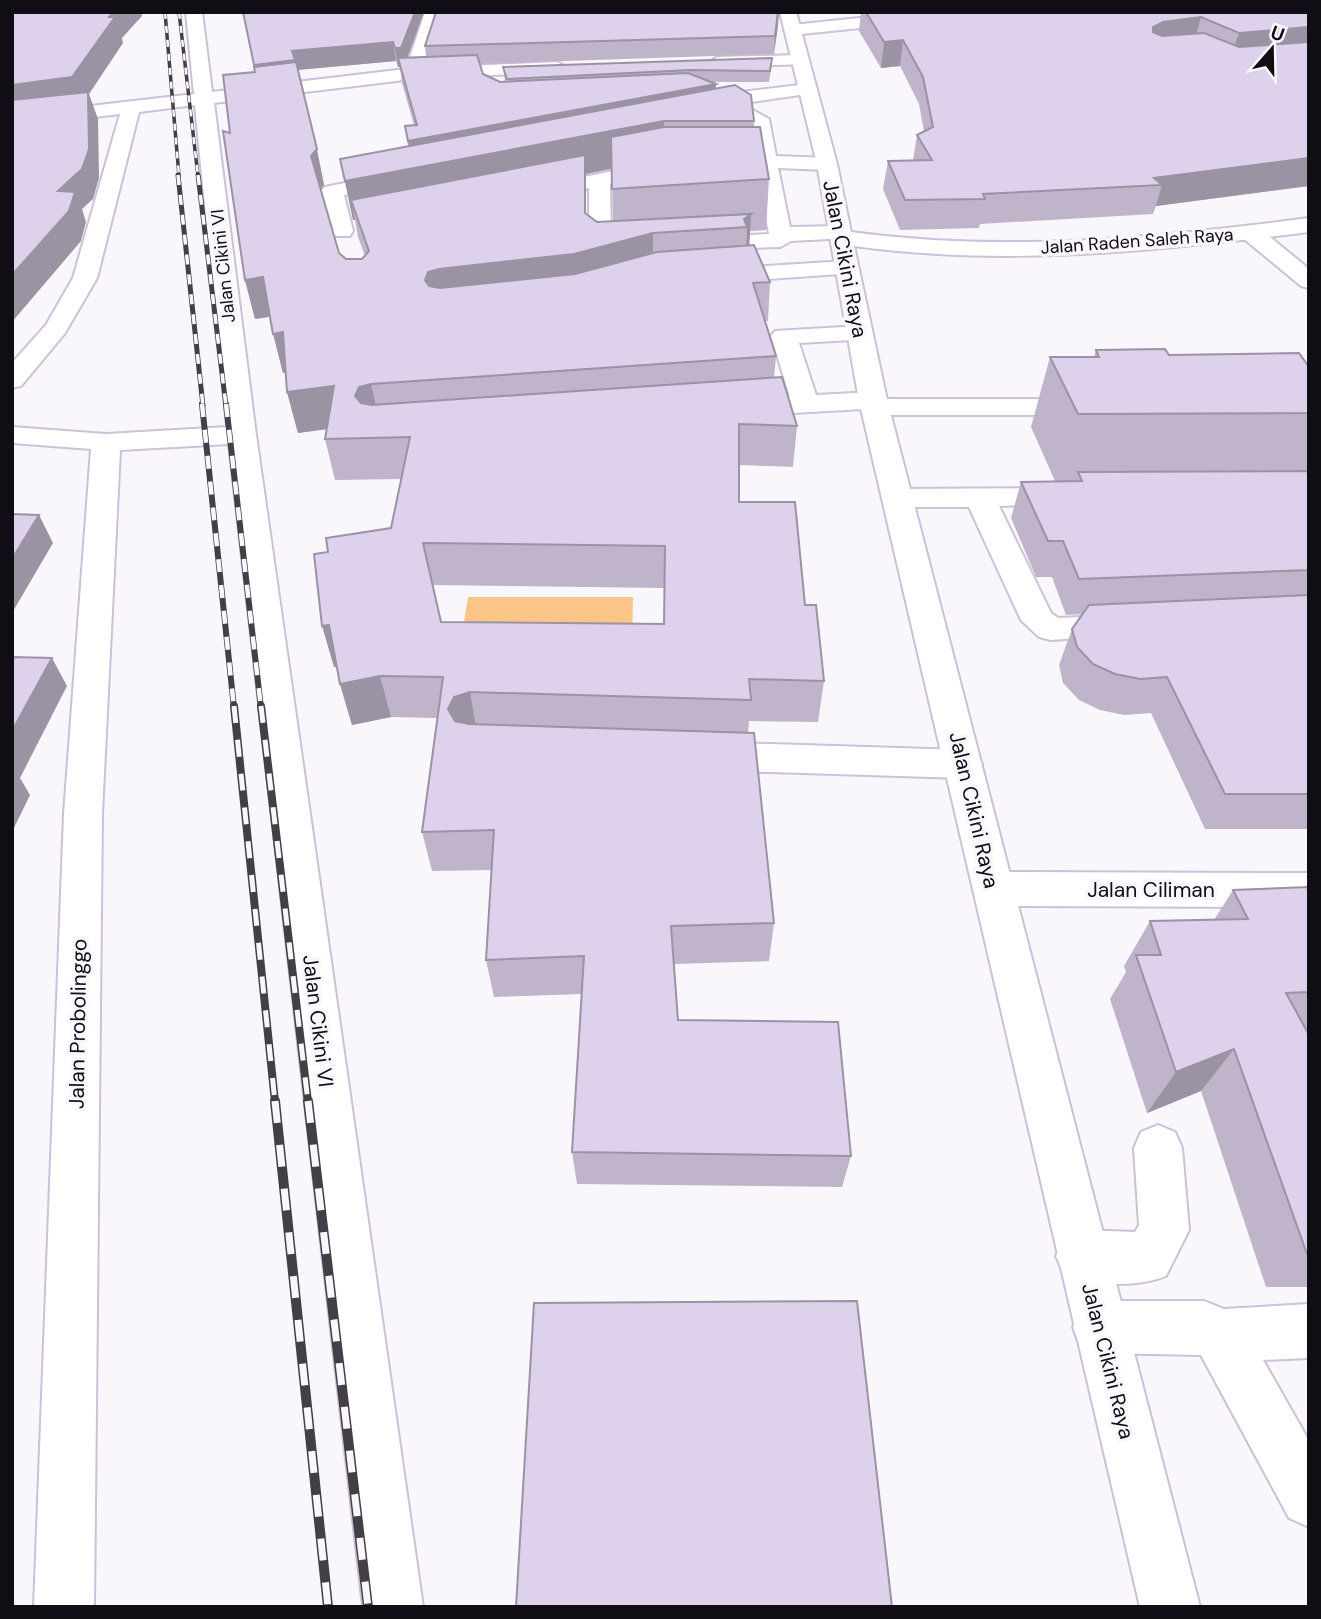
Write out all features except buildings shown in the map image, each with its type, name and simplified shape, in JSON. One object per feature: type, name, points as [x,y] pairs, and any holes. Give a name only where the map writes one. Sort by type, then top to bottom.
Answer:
[{"type":"street","name":"Jalan Cikini VI","points":[[194,12],[242,435],[393,1607]]},
{"type":"street","points":[[413,74],[433,12]]},
{"type":"street","points":[[790,20],[859,12]]},
{"type":"street","points":[[790,20],[967,12]]},
{"type":"street","name":"Jalan Cikini Raya","points":[[790,20],[827,164],[839,235],[862,271],[860,334],[875,404],[1099,1327],[1170,1607]]},
{"type":"street","points":[[704,62],[799,60]]},
{"type":"street","points":[[12,121],[413,74],[491,77],[569,66]]},
{"type":"street","points":[[701,91],[732,103],[808,89]]},
{"type":"street","points":[[12,380],[56,328],[85,278],[131,107]]},
{"type":"street","points":[[676,125],[744,111],[759,119],[813,110]]},
{"type":"street","points":[[759,119],[762,165],[780,234]]},
{"type":"street","points":[[762,165],[827,164]]},
{"type":"street","points":[[518,196],[677,167]]},
{"type":"street","points":[[350,255],[332,191],[410,176]]},
{"type":"street","points":[[599,180],[600,250],[642,247]]},
{"type":"street","name":"Jalan Raden Saleh Raya","points":[[670,246],[780,240],[780,234],[839,235],[896,246],[965,251],[1127,245],[1309,225]]},
{"type":"street","points":[[342,231],[369,226]]},
{"type":"street","points":[[1251,233],[1309,281]]},
{"type":"street","points":[[1275,253],[1309,250]]},
{"type":"street","name":"Jalan Raden Saleh Raya","points":[[694,277],[862,271],[965,251]]},
{"type":"street","points":[[806,403],[784,336],[860,334]]},
{"type":"street","points":[[709,410],[806,403],[1117,407]]},
{"type":"street","points":[[16,441],[106,442],[242,435]]},
{"type":"street","name":"Jalan Probolinggo","points":[[64,1607],[83,814],[106,442]]},
{"type":"street","points":[[897,498],[1103,497]]},
{"type":"street","points":[[980,498],[1038,620],[1051,629],[1068,630],[1152,625]]},
{"type":"street","points":[[667,755],[963,764]]},
{"type":"street","name":"Jalan Ciliman","points":[[993,890],[1309,890]]},
{"type":"street","points":[[1082,1256],[1148,1258],[1164,1230],[1158,1149]]},
{"type":"street","points":[[1099,1327],[1204,1327],[1220,1336],[1309,1499]]},
{"type":"street","points":[[1220,1336],[1309,1331]]},
{"type":"shaded area","points":[[468,597],[633,597],[632,652],[459,652]]},
{"type":"railway","points":[[165,12],[179,176]]},
{"type":"railway","points":[[179,12],[198,176]]},
{"type":"railway","points":[[178,175],[203,406]]},
{"type":"railway","points":[[198,175],[226,406]]},
{"type":"railway","points":[[202,404],[234,708]]},
{"type":"railway","points":[[226,404],[261,708]]},
{"type":"railway","points":[[234,706],[275,1102]]},
{"type":"railway","points":[[261,706],[308,1102]]},
{"type":"railway","points":[[275,1101],[328,1607]]},
{"type":"railway","points":[[308,1101],[368,1607]]}]
